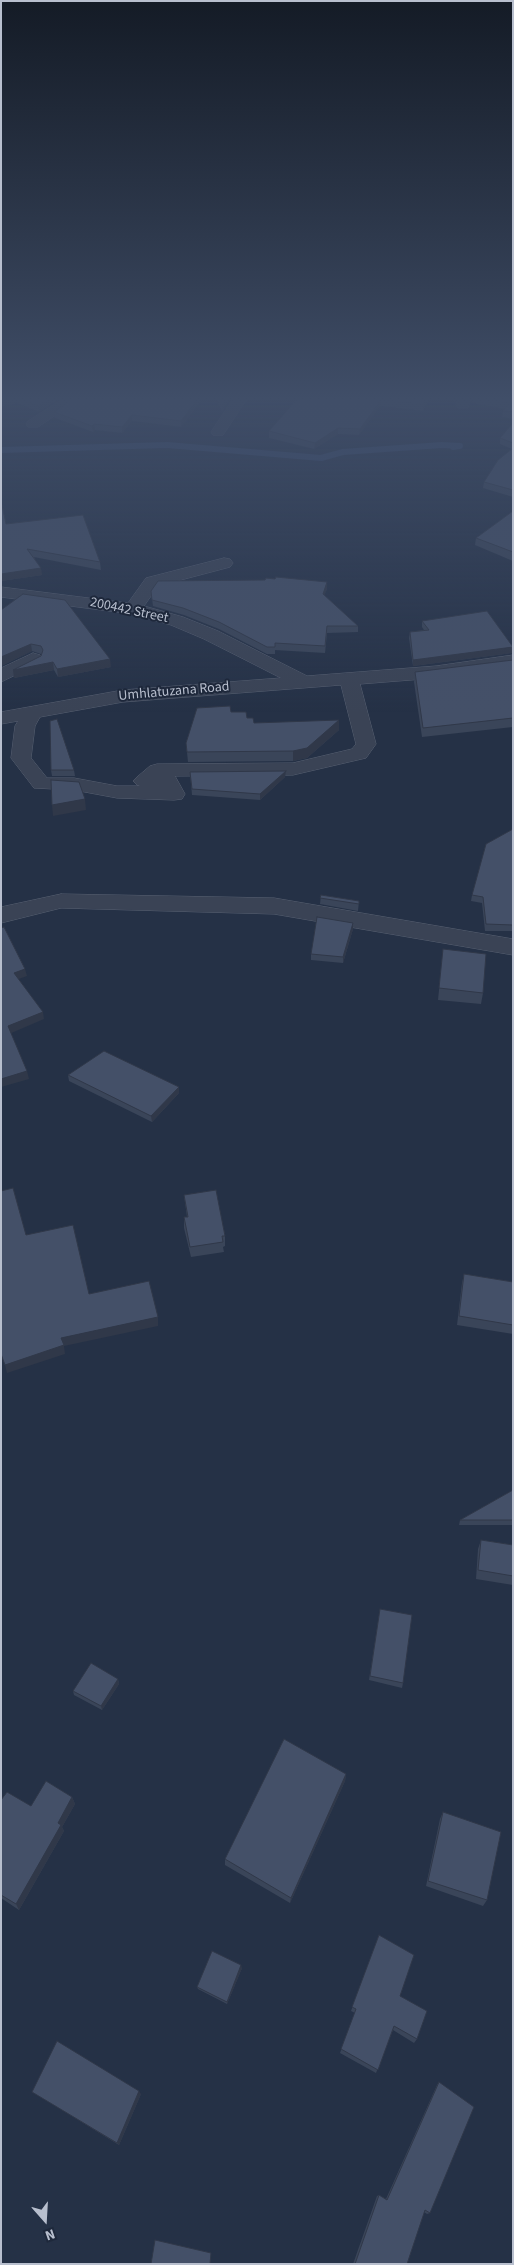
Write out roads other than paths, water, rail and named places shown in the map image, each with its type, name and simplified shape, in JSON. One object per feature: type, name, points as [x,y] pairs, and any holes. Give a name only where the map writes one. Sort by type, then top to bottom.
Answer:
[{"type":"street","points":[[133,609],[152,582],[184,572],[224,563]]},
{"type":"street","name":"200442 Street","points":[[1,592],[33,594],[133,609],[177,621],[212,635],[304,682]]},
{"type":"street","points":[[1,676],[33,659]]},
{"type":"street","name":"Umhlatuzana Road","points":[[1,718],[123,696],[436,672],[513,662]]},
{"type":"street","points":[[34,711],[25,726],[21,758],[41,784],[74,784],[117,792],[174,794],[167,780],[144,781],[157,770],[293,769],[359,754],[366,744],[349,679]]},
{"type":"street","points":[[1,915],[61,901],[274,906],[513,947]]}]
